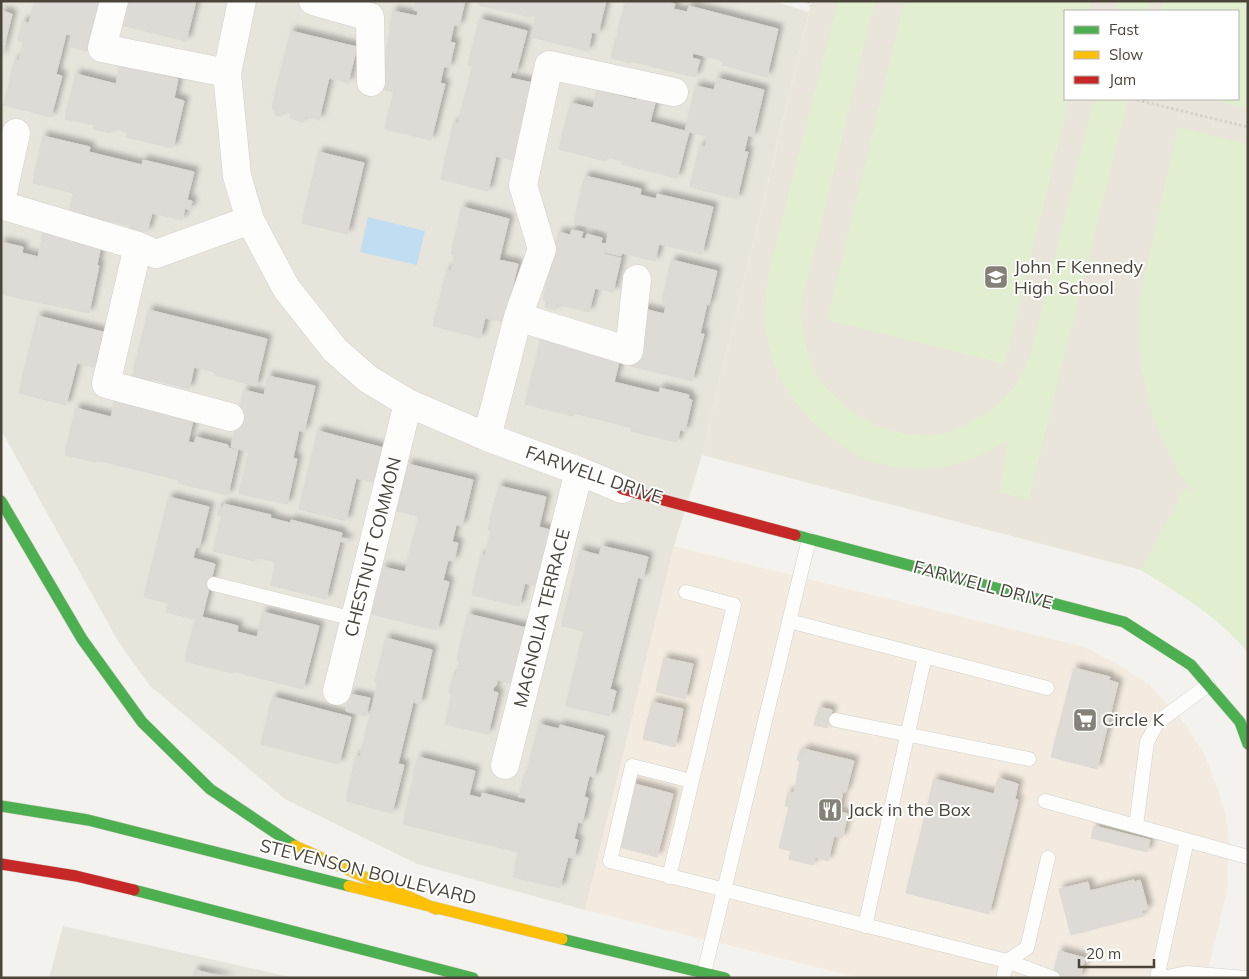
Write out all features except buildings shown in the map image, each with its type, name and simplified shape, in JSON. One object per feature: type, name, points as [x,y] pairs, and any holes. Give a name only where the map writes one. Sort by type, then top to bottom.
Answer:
[{"type":"main road","name":"FARWELL DRIVE","points":[[622,489],[1124,622],[1191,664],[1240,722],[1248,744]]},
{"type":"main road","points":[[1,501],[82,639],[131,707],[142,722],[210,789],[294,846],[436,909]]},
{"type":"main road","name":"STEVENSON BOULEVARD","points":[[1,806],[103,824],[436,909],[725,978]]},
{"type":"main road","points":[[1,864],[95,881],[188,903],[473,978]]},
{"type":"street","points":[[114,1],[102,48],[227,73]]},
{"type":"street","name":"FARWELL DRIVE","points":[[242,1],[227,73],[236,176],[250,220],[286,288],[334,350],[368,379],[408,403],[487,437],[622,489]]},
{"type":"street","points":[[313,1],[370,17],[370,82]]},
{"type":"street","points":[[487,437],[518,317],[542,249],[523,186],[549,65],[674,92]]},
{"type":"street","points":[[16,133],[1,204],[138,246],[156,254],[250,220]]},
{"type":"street","points":[[138,246],[106,384],[230,417]]},
{"type":"street","points":[[518,317],[628,351],[637,279]]},
{"type":"street","name":"CHESTNUT COMMON","points":[[338,691],[408,403]]},
{"type":"street","name":"MAGNOLIA TERRACE","points":[[505,765],[579,471]]},
{"type":"lane","points":[[704,972],[809,539]]},
{"type":"lane","points":[[214,584],[354,619]]},
{"type":"lane","points":[[669,877],[734,605],[686,592]]},
{"type":"lane","points":[[789,621],[1047,688]]},
{"type":"lane","points":[[866,926],[925,656]]},
{"type":"lane","points":[[1136,826],[1147,742],[1158,722],[1208,684]]},
{"type":"lane","points":[[836,720],[1029,759]]},
{"type":"lane","points":[[692,780],[632,766],[610,860],[669,877],[1007,961],[1052,978]]},
{"type":"lane","points":[[1045,800],[1248,857]]},
{"type":"lane","points":[[1157,978],[1187,840]]},
{"type":"lane","points":[[1003,978],[1007,961],[1027,948],[1048,858]]},
{"type":"lane","points":[[1162,978],[1186,973],[1246,978]]},
{"type":"path","points":[[808,1],[811,6]]},
{"type":"path","points":[[1137,100],[1248,127]]},
{"type":"shaded area","points":[[1,1],[772,1],[809,12],[702,455],[674,546],[585,910],[417,864],[285,799],[150,686],[118,641],[1,430]]},
{"type":"shaded area","name":"John F Kennedy High School","points":[[812,1],[1248,1],[1248,652],[1232,634],[1199,606],[1141,570],[702,455]]},
{"type":"shaded area","points":[[674,546],[1084,647],[1117,664],[1149,684],[1186,725],[1204,753],[1225,812],[1229,836],[1227,891],[1206,978],[861,978],[585,910]]},
{"type":"shaded area","points":[[63,926],[295,978],[49,978]]},
{"type":"green space","points":[[838,1],[875,1],[804,294],[801,311],[805,342],[817,374],[825,387],[844,405],[866,420],[892,430],[919,435],[938,435],[953,431],[984,414],[1003,400],[1011,392],[1023,372],[1032,348],[1094,100],[1128,100],[1029,499],[999,493],[1008,441],[963,462],[935,468],[899,467],[866,460],[832,438],[819,427],[786,388],[772,358],[768,341],[765,308],[768,276]]},
{"type":"green space","points":[[905,1],[1092,1],[1090,10],[1064,10],[1064,100],[1069,100],[1005,364],[827,320]]},
{"type":"green space","points":[[1118,1],[1152,1],[1149,10],[1116,10]]},
{"type":"green space","points":[[1163,1],[1248,1],[1248,109],[1214,100],[1239,100],[1239,10],[1161,10]]},
{"type":"green space","points":[[1178,127],[1248,144],[1248,652],[1211,617],[1184,597],[1141,570],[1186,486],[1206,506],[1179,474],[1152,416],[1141,365],[1139,301]]},
{"type":"water","points":[[368,217],[425,231],[417,265],[360,252]]},
{"type":"traffic: fast","points":[[1,501],[82,639],[142,722],[210,789],[295,846]]},
{"type":"traffic: fast","points":[[795,535],[1124,622],[1191,665],[1240,722],[1248,744]]},
{"type":"traffic: fast","points":[[1,806],[88,820],[349,886]]},
{"type":"traffic: fast","points":[[134,890],[473,978]]},
{"type":"traffic: fast","points":[[562,939],[725,978]]},
{"type":"traffic: slow","points":[[295,846],[436,909]]},
{"type":"traffic: slow","points":[[349,886],[562,939]]},
{"type":"traffic: jam","points":[[622,489],[795,535]]},
{"type":"traffic: jam","points":[[1,864],[76,876],[134,890]]},
{"type":"place","name":"John F Kennedy High School","points":[[996,277]]},
{"type":"place","name":"Circle K","points":[[1085,720]]},
{"type":"place","name":"Jack in the Box","points":[[830,810]]}]
